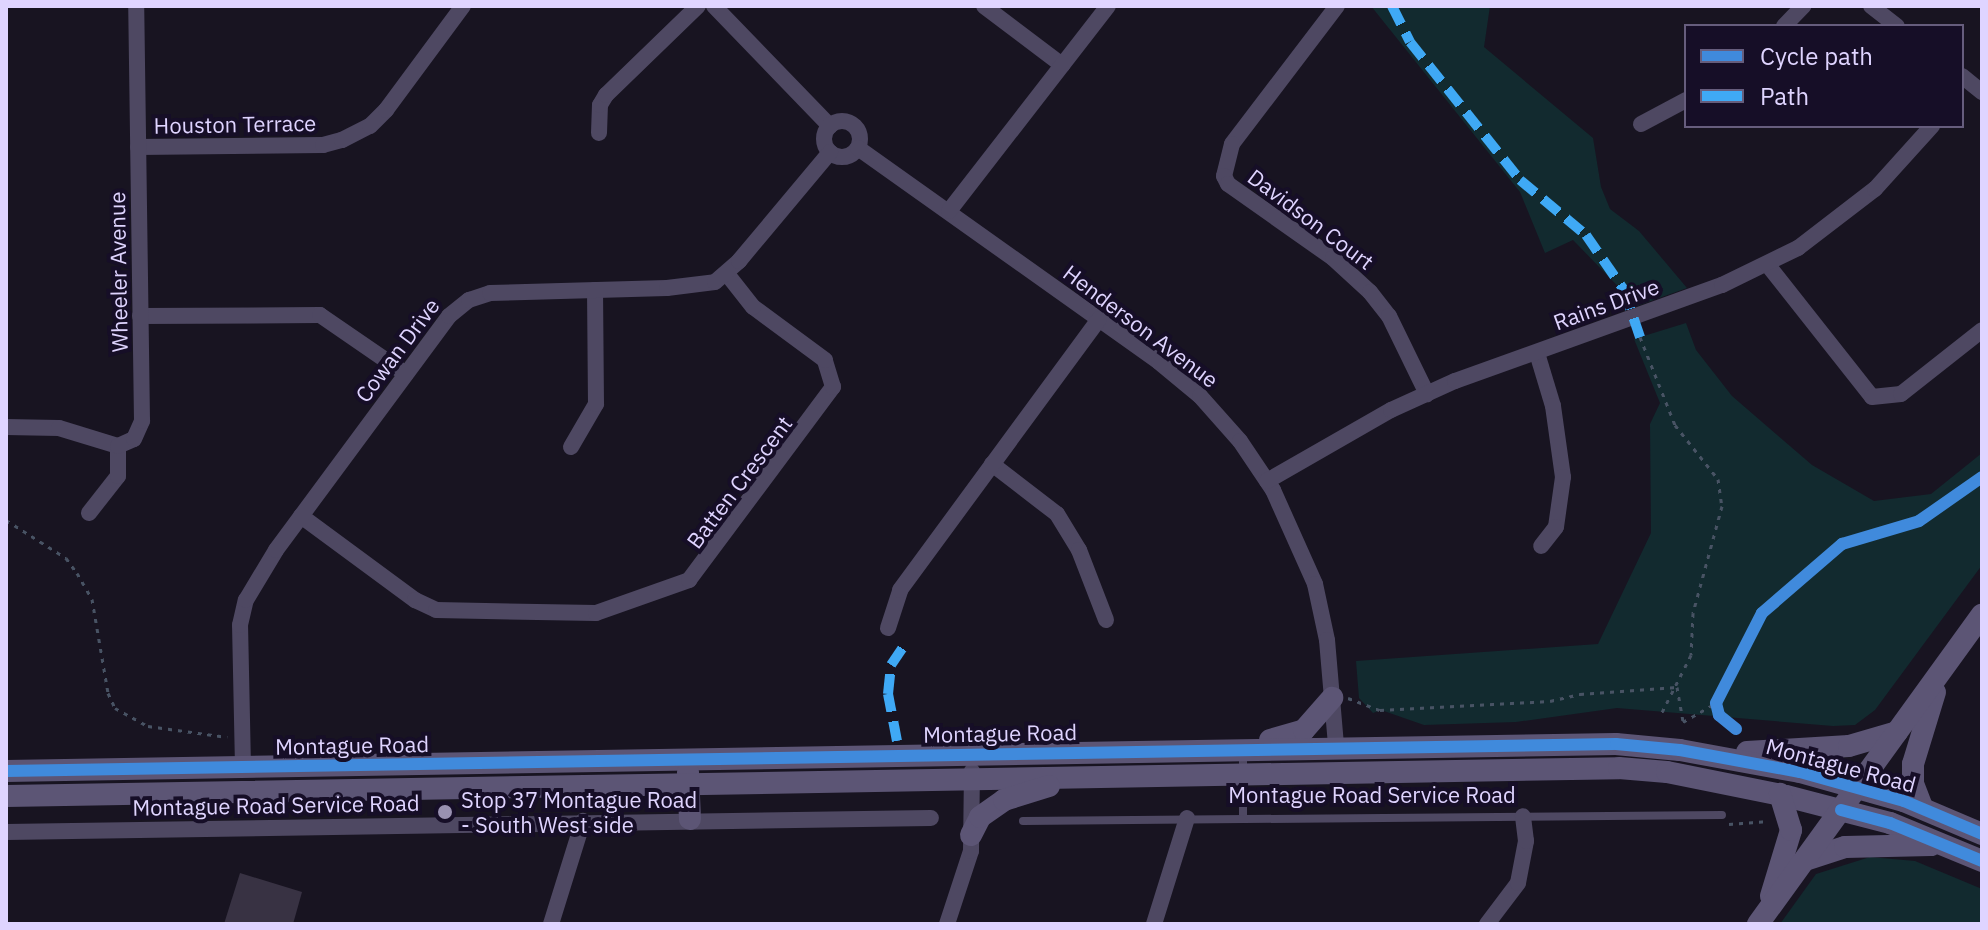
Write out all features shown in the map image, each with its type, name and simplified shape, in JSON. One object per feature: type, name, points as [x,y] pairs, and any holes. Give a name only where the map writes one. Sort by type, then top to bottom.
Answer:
[{"type":"main road","points":[[1761,920],[1982,615]]},
{"type":"main road","points":[[1922,807],[1913,784],[1913,764],[1941,671]]},
{"type":"main road","points":[[1242,748],[1304,730],[1332,698]]},
{"type":"main road","points":[[1706,754],[1849,746],[1897,732]]},
{"type":"main road","name":"Montague Road","points":[[6,771],[1602,743],[1706,754],[1857,788],[1922,807],[1982,834]]},
{"type":"main road","points":[[1336,746],[1339,773]]},
{"type":"main road","points":[[687,759],[690,819]]},
{"type":"main road","points":[[243,767],[244,792]]},
{"type":"main road","name":"Montague Road","points":[[6,796],[1619,768],[1780,794],[1841,810],[1948,846],[1982,861]]},
{"type":"main road","points":[[971,835],[980,817],[1004,800],[1077,778]]},
{"type":"main road","points":[[1761,920],[1791,830],[1780,794]]},
{"type":"main road","points":[[1805,860],[1859,845],[1948,846]]},
{"type":"street","name":"Wheeler Avenue","points":[[118,446],[133,441],[141,427],[136,6]]},
{"type":"street","name":"Houston Terrace","points":[[138,147],[323,145],[342,140],[377,120],[463,6]]},
{"type":"street","points":[[599,133],[600,105],[606,95],[698,6]]},
{"type":"street","points":[[714,6],[830,126]]},
{"type":"street","points":[[984,6],[1062,65]]},
{"type":"street","points":[[949,211],[1108,6]]},
{"type":"street","name":"Davidson Court","points":[[1337,6],[1232,144],[1224,176],[1228,184],[1333,258],[1370,292],[1395,327],[1427,394]]},
{"type":"street","points":[[1786,24],[1803,6]]},
{"type":"street","points":[[1871,6],[1894,24]]},
{"type":"street","points":[[1964,81],[1982,92]]},
{"type":"street","points":[[1641,124],[1684,101]]},
{"type":"street","points":[[842,121],[855,126],[858,148],[842,157],[830,152],[824,138],[830,126],[842,121]]},
{"type":"street","name":"Rains Drive","points":[[1267,481],[1427,394],[1767,264],[1798,248],[1875,189],[1930,128]]},
{"type":"street","name":"Henderson Avenue","points":[[858,148],[1099,319],[1200,396],[1267,481],[1315,584],[1327,640],[1336,746]]},
{"type":"street","points":[[727,274],[830,152]]},
{"type":"street","points":[[1767,264],[1872,397],[1901,394],[1982,330]]},
{"type":"street","name":"Cowan Drive","points":[[243,767],[242,614],[252,588],[301,516],[449,316],[479,295],[701,285],[727,274]]},
{"type":"street","name":"Batten Crescent","points":[[301,516],[415,600],[436,610],[596,613],[689,580],[833,387],[825,360],[753,307],[727,274]]},
{"type":"street","points":[[571,447],[596,404],[595,290]]},
{"type":"street","points":[[140,316],[320,315],[406,374]]},
{"type":"street","points":[[888,628],[900,590],[1099,319]]},
{"type":"street","points":[[1537,353],[1553,406],[1563,477],[1556,527],[1541,546]]},
{"type":"street","points":[[6,427],[59,428],[118,446],[118,476],[89,513]]},
{"type":"street","points":[[992,464],[1057,514],[1079,550],[1106,620]]},
{"type":"street","points":[[947,924],[971,835],[971,754]]},
{"type":"street","points":[[1487,924],[1518,883],[1526,841],[1523,816]]},
{"type":"street","name":"Montague Road Service Road","points":[[6,832],[690,819],[931,818]]},
{"type":"street","points":[[1154,924],[1187,818]]},
{"type":"street","points":[[551,924],[583,821]]},
{"type":"lane","points":[[1242,748],[1243,817]]},
{"type":"lane","name":"Montague Road Service Road","points":[[1023,821],[1523,816],[1721,820]]},
{"type":"path","points":[[1640,337],[1675,425],[1718,479],[1722,506],[1693,613],[1691,655],[1660,716]]},
{"type":"path","points":[[6,520],[66,558],[77,573],[99,622],[108,693],[115,708],[148,726],[243,738]]},
{"type":"path","points":[[1332,698],[1359,698],[1369,710],[1380,710],[1550,701],[1580,694],[1677,687]]},
{"type":"path","points":[[1677,687],[1683,722],[1717,709],[1722,690]]},
{"type":"path","points":[[1721,820],[1777,821]]},
{"type":"green space","points":[[1371,6],[1490,6],[1484,47],[1593,138],[1601,187],[1610,209],[1639,231],[1687,288],[1637,306],[1573,240],[1545,253],[1520,192]]},
{"type":"green space","points":[[1686,323],[1696,350],[1732,396],[1812,465],[1874,501],[1931,494],[1982,453],[1982,565],[1875,710],[1855,725],[1833,726],[1617,708],[1516,722],[1424,725],[1381,710],[1373,713],[1359,698],[1356,661],[1598,644],[1651,533],[1650,424],[1660,403],[1634,339]]},
{"type":"green space","points":[[1870,857],[1915,861],[1982,889],[1982,924],[1780,924],[1816,874]]},
{"type":"building","points":[[240,873],[302,892],[293,924],[224,924]]},
{"type":"marked path","points":[[1392,6],[1410,42],[1520,180],[1586,235],[1624,290],[1640,337]]},
{"type":"marked path","points":[[897,741],[888,694],[891,665],[907,641]]},
{"type":"cycle path","points":[[1736,729],[1719,715],[1716,703],[1762,613],[1842,544],[1919,521],[1982,477]]},
{"type":"cycle path","points":[[6,771],[1616,744],[1680,750],[1800,772],[1904,801],[1982,834]]},
{"type":"cycle path","points":[[1841,810],[1890,823],[1982,861]]},
{"type":"place","name":"Stop 37 Montague Road - South West side","points":[[445,812]]}]
